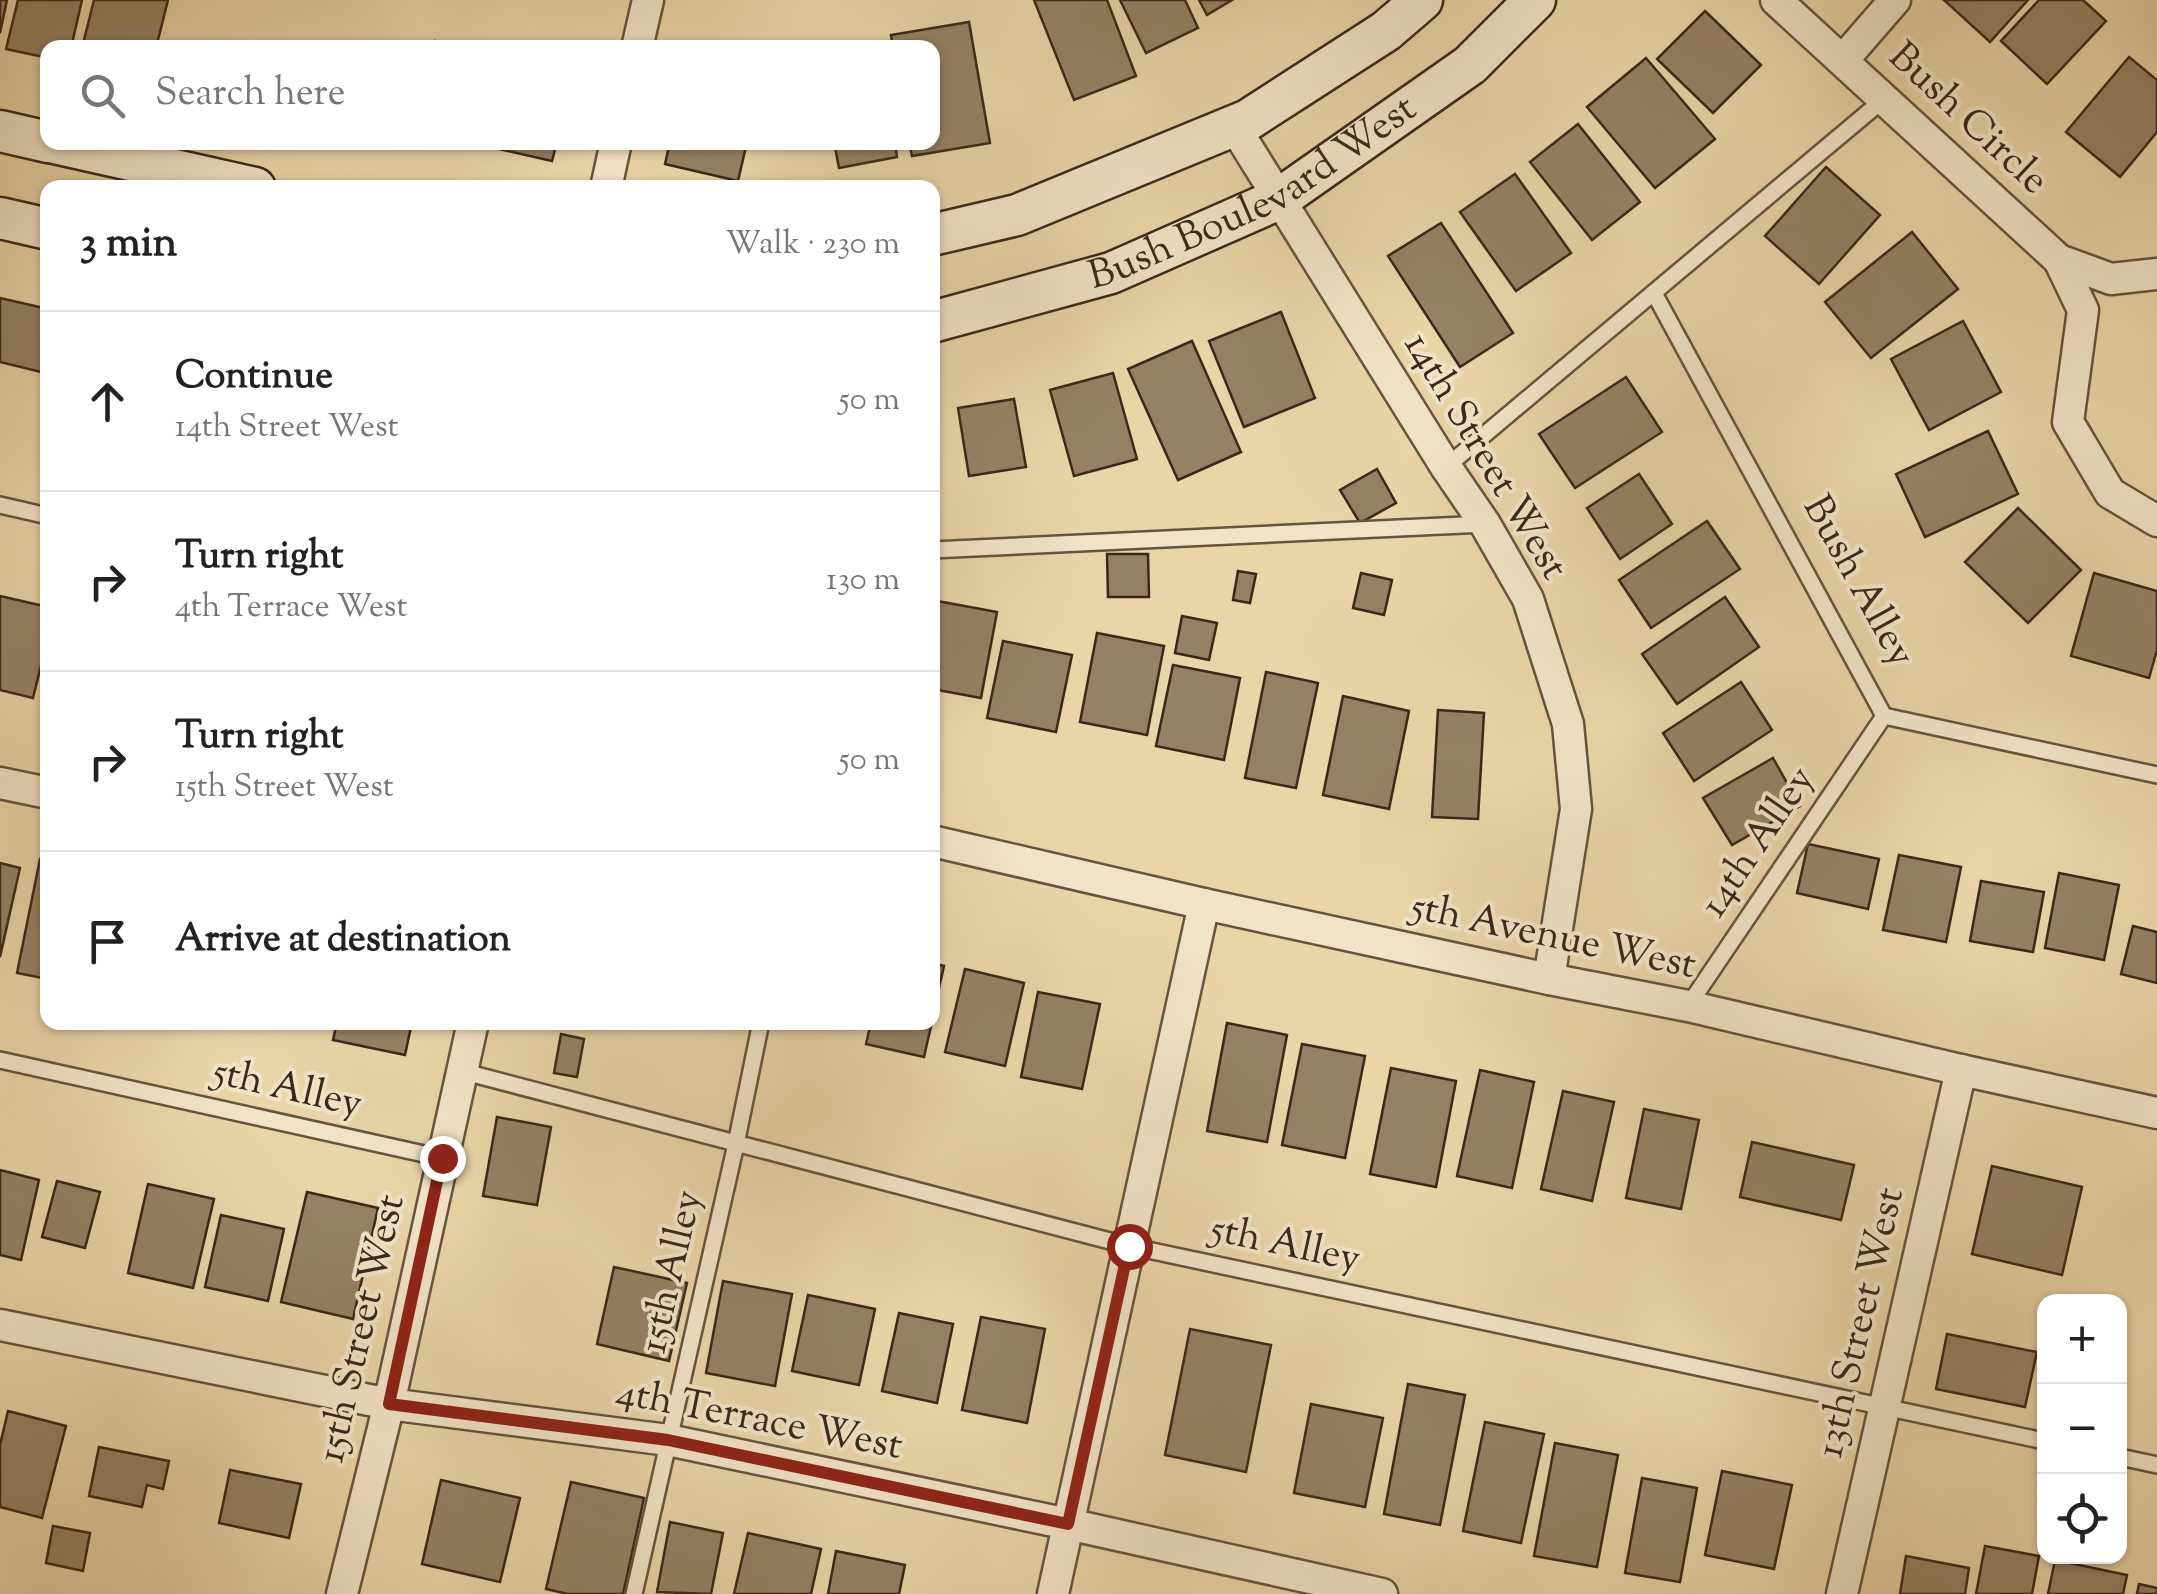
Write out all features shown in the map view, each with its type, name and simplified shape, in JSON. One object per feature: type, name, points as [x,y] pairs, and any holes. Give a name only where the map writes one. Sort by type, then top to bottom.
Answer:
[{"type":"main road","name":"Bush Boulevard West","points":[[940,232],[1017,215],[1248,120],[1386,31],[1422,0]]},
{"type":"main road","name":"Bush Boulevard West","points":[[940,320],[1111,273],[1279,200],[1470,65],[1534,0]]},
{"type":"main road","points":[[0,132],[40,140]]},
{"type":"main road","points":[[85,150],[220,180]]},
{"type":"main road","points":[[0,218],[40,227]]},
{"type":"street","points":[[639,40],[647,0]]},
{"type":"street","name":"Bush Circle","points":[[1776,0],[2059,260],[2111,280],[2157,274]]},
{"type":"street","points":[[1842,60],[1894,0]]},
{"type":"street","name":"14th Street West","points":[[1234,126],[1485,524],[1528,599],[1568,724],[1576,810],[1549,979]]},
{"type":"street","points":[[608,180],[614,150]]},
{"type":"street","name":"Bush Circle","points":[[2059,260],[2083,310],[2068,422],[2110,493],[2157,521]]},
{"type":"street","points":[[0,783],[40,791]]},
{"type":"street","name":"5th Avenue West","points":[[940,843],[2157,1113]]},
{"type":"street","points":[[1053,1594],[1204,904]]},
{"type":"street","name":"15th Street West","points":[[342,1594],[389,1404],[471,1030]]},
{"type":"street","name":"13th Street West","points":[[1842,1594],[1961,1070]]},
{"type":"street","name":"4th Terrace West","points":[[0,1325],[389,1404],[668,1440],[1382,1594]]},
{"type":"lane","points":[[1446,467],[1884,99]]},
{"type":"lane","name":"Bush Alley","points":[[1654,293],[1884,716],[2157,774]]},
{"type":"lane","points":[[0,505],[40,514]]},
{"type":"lane","points":[[940,550],[1485,524]]},
{"type":"lane","name":"14th Alley","points":[[1688,1006],[1884,716]]},
{"type":"lane","name":"15th Alley","points":[[634,1594],[760,1030]]},
{"type":"lane","name":"5th Alley","points":[[0,1060],[442,1158]]},
{"type":"lane","name":"5th Alley","points":[[461,1071],[1129,1246],[2037,1440]]},
{"type":"lane","points":[[2127,1459],[2157,1465]]},
{"type":"building","points":[[0,0],[7,0],[0,33]]},
{"type":"building","points":[[18,0],[82,0],[73,40],[40,40],[40,56],[6,49]]},
{"type":"building","points":[[94,0],[168,0],[158,40],[84,40]]},
{"type":"building","points":[[1034,0],[1107,0],[1136,76],[1074,100]]},
{"type":"building","points":[[1120,0],[1185,0],[1198,28],[1146,53]]},
{"type":"building","points":[[1199,0],[1232,0],[1207,15]]},
{"type":"building","points":[[1944,0],[2028,0],[1990,42]]},
{"type":"building","points":[[2039,0],[2083,0],[2106,21],[2047,84],[2001,41]]},
{"type":"building","points":[[1705,11],[1761,65],[1713,113],[1657,59]]},
{"type":"building","points":[[969,22],[990,143],[912,156],[911,150],[940,150],[940,40],[892,40],[891,35]]},
{"type":"building","points":[[2129,57],[2157,80],[2157,132],[2120,177],[2066,132]]},
{"type":"building","points":[[1646,58],[1715,139],[1655,188],[1587,107]]},
{"type":"building","points":[[1578,124],[1640,202],[1592,240],[1530,162]]},
{"type":"building","points":[[503,150],[555,150],[552,161]]},
{"type":"building","points":[[668,150],[745,150],[738,180],[665,164]]},
{"type":"building","points":[[836,150],[896,150],[897,157],[839,168]]},
{"type":"building","points":[[1826,167],[1880,215],[1819,284],[1765,236]]},
{"type":"building","points":[[1515,174],[1571,253],[1516,291],[1460,212]]},
{"type":"building","points":[[1441,223],[1513,333],[1460,367],[1388,256]]},
{"type":"building","points":[[1912,232],[1958,289],[1871,358],[1825,302]]},
{"type":"building","points":[[0,298],[40,307],[40,372],[0,362]]},
{"type":"building","points":[[1281,312],[1315,398],[1244,427],[1209,341]]},
{"type":"building","points":[[1963,321],[2001,392],[1929,430],[1891,359]]},
{"type":"building","points":[[1192,341],[1241,452],[1178,480],[1128,369]]},
{"type":"building","points":[[1113,373],[1137,459],[1074,476],[1050,390]]},
{"type":"building","points":[[1626,377],[1662,432],[1575,488],[1539,434]]},
{"type":"building","points":[[1014,399],[1026,467],[969,476],[958,408]]},
{"type":"building","points":[[1988,431],[2018,494],[1925,537],[1896,474]]},
{"type":"building","points":[[1377,469],[1396,503],[1360,523],[1340,490]]},
{"type":"building","points":[[1639,474],[1672,524],[1620,559],[1587,508]]},
{"type":"building","points":[[2018,508],[2081,570],[2028,623],[1965,562]]},
{"type":"building","points":[[1707,521],[1740,569],[1651,628],[1619,580]]},
{"type":"building","points":[[1107,554],[1148,554],[1149,597],[1108,597]]},
{"type":"building","points":[[1238,571],[1256,574],[1250,603],[1233,600]]},
{"type":"building","points":[[1361,573],[1392,580],[1384,615],[1353,608]]},
{"type":"building","points":[[2094,573],[2157,591],[2157,650],[2149,678],[2071,656]]},
{"type":"building","points":[[0,596],[40,605],[40,670],[33,698],[0,690]]},
{"type":"building","points":[[1725,597],[1759,647],[1677,704],[1642,654]]},
{"type":"building","points":[[940,601],[997,612],[981,698],[940,690]]},
{"type":"building","points":[[1182,616],[1217,623],[1209,660],[1175,653]]},
{"type":"building","points":[[1097,633],[1164,646],[1147,735],[1080,722]]},
{"type":"building","points":[[1003,641],[1072,655],[1056,732],[987,718]]},
{"type":"building","points":[[1173,665],[1240,678],[1224,760],[1156,746]]},
{"type":"building","points":[[1266,672],[1318,683],[1296,788],[1245,778]]},
{"type":"building","points":[[1741,682],[1772,730],[1694,781],[1663,733]]},
{"type":"building","points":[[1343,696],[1409,711],[1389,809],[1323,795]]},
{"type":"building","points":[[1438,710],[1484,713],[1478,819],[1432,817]]},
{"type":"building","points":[[1773,758],[1800,806],[1732,845],[1703,798]]},
{"type":"building","points":[[1808,844],[1879,859],[1868,909],[1797,893]]},
{"type":"building","points":[[1899,855],[1961,867],[1946,942],[1883,930]]},
{"type":"building","points":[[40,859],[40,977],[17,973]]},
{"type":"building","points":[[0,863],[20,868],[0,957]]},
{"type":"building","points":[[2059,873],[2119,885],[2104,960],[2045,948]]},
{"type":"building","points":[[1981,881],[2044,892],[2033,952],[1970,941]]},
{"type":"building","points":[[2133,926],[2157,932],[2157,983],[2121,974]]},
{"type":"building","points":[[965,969],[1024,983],[1005,1066],[945,1052]]},
{"type":"building","points":[[1038,992],[1100,1004],[1082,1089],[1021,1077]]},
{"type":"building","points":[[1227,1023],[1287,1035],[1267,1142],[1207,1131]]},
{"type":"building","points":[[335,1030],[410,1030],[405,1055],[333,1040]]},
{"type":"building","points":[[869,1030],[930,1030],[924,1057],[866,1044]]},
{"type":"building","points":[[561,1034],[584,1039],[577,1077],[554,1073]]},
{"type":"building","points":[[1302,1044],[1365,1056],[1345,1158],[1282,1145]]},
{"type":"building","points":[[1391,1068],[1456,1081],[1436,1187],[1370,1174]]},
{"type":"building","points":[[1480,1070],[1534,1082],[1512,1188],[1457,1176]]},
{"type":"building","points":[[1563,1091],[1614,1102],[1592,1201],[1541,1189]]},
{"type":"building","points":[[1644,1109],[1699,1120],[1681,1209],[1626,1198]]},
{"type":"building","points":[[497,1117],[551,1127],[537,1205],[483,1196]]},
{"type":"building","points":[[1752,1142],[1854,1165],[1841,1220],[1740,1197]]},
{"type":"building","points":[[1992,1166],[2082,1187],[2062,1275],[1972,1254]]},
{"type":"building","points":[[0,1170],[39,1180],[21,1260],[0,1255]]},
{"type":"building","points":[[57,1181],[100,1192],[85,1248],[42,1237]]},
{"type":"building","points":[[148,1184],[214,1199],[193,1288],[128,1273]]},
{"type":"building","points":[[307,1192],[378,1208],[353,1319],[281,1302]]},
{"type":"building","points":[[221,1215],[284,1229],[268,1301],[205,1287]]},
{"type":"building","points":[[614,1267],[687,1283],[669,1361],[597,1344]]},
{"type":"building","points":[[723,1281],[792,1294],[775,1386],[706,1373]]},
{"type":"building","points":[[808,1295],[875,1309],[859,1385],[792,1371]]},
{"type":"building","points":[[899,1313],[953,1324],[937,1403],[882,1391]]},
{"type":"building","points":[[981,1317],[1045,1329],[1027,1423],[962,1410]]},
{"type":"building","points":[[1190,1329],[1271,1345],[1246,1472],[1165,1455]]},
{"type":"building","points":[[1947,1334],[2037,1352],[2025,1407],[1936,1389]]},
{"type":"building","points":[[1408,1384],[1465,1395],[1440,1525],[1384,1514]]},
{"type":"building","points":[[1311,1404],[1383,1418],[1365,1507],[1294,1493]]},
{"type":"building","points":[[8,1411],[66,1426],[42,1518],[0,1507],[0,1445]]},
{"type":"building","points":[[1485,1422],[1544,1434],[1521,1543],[1463,1531]]},
{"type":"building","points":[[1555,1443],[1618,1455],[1597,1567],[1534,1556]]},
{"type":"building","points":[[99,1447],[169,1461],[163,1489],[147,1485],[142,1507],[89,1496]]},
{"type":"building","points":[[230,1470],[301,1484],[289,1538],[219,1523]]},
{"type":"building","points":[[1722,1471],[1792,1485],[1774,1569],[1705,1555]]},
{"type":"building","points":[[1642,1478],[1697,1488],[1680,1582],[1625,1573]]},
{"type":"building","points":[[441,1480],[520,1498],[500,1582],[422,1564]]},
{"type":"building","points":[[571,1482],[644,1498],[623,1594],[568,1594],[546,1589]]},
{"type":"building","points":[[670,1522],[723,1533],[711,1594],[657,1592]]},
{"type":"building","points":[[53,1526],[90,1533],[83,1571],[46,1563]]},
{"type":"building","points":[[748,1533],[821,1549],[811,1594],[734,1594]]},
{"type":"building","points":[[1985,1546],[2037,1556],[2032,1594],[1976,1594]]},
{"type":"building","points":[[836,1551],[905,1565],[899,1594],[828,1594]]},
{"type":"building","points":[[1906,1556],[1969,1568],[1965,1594],[1900,1594]]},
{"type":"building","points":[[2054,1564],[2127,1575],[2123,1594],[2048,1594]]},
{"type":"building","points":[[2139,1584],[2157,1588],[2157,1594],[2137,1594]]},
{"type":"route","points":[[442,1158],[389,1404],[668,1440],[1068,1524],[1129,1246]]}]
